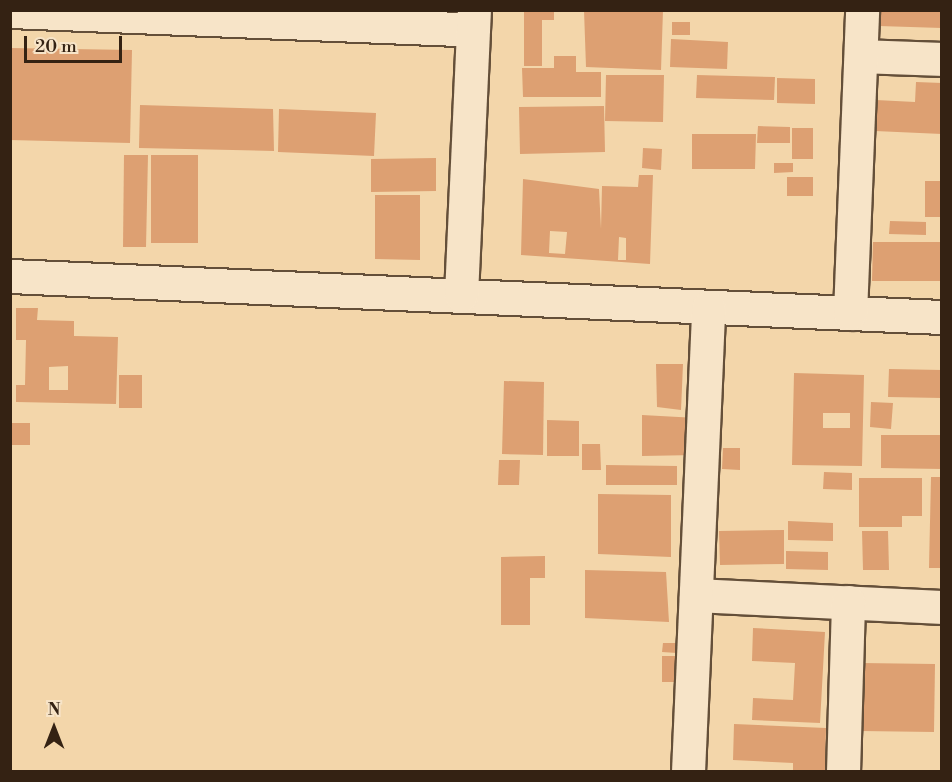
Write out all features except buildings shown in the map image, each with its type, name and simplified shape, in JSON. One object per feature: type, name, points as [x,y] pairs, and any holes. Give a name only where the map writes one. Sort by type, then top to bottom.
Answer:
[{"type":"street","points":[[849,313],[862,10]]},
{"type":"street","points":[[10,11],[473,20],[461,296]]},
{"type":"street","points":[[861,56],[942,59]]},
{"type":"street","points":[[10,276],[942,317]]},
{"type":"street","points":[[688,771],[708,307]]},
{"type":"street","points":[[696,596],[942,607]]},
{"type":"street","points":[[843,771],[848,602]]}]
